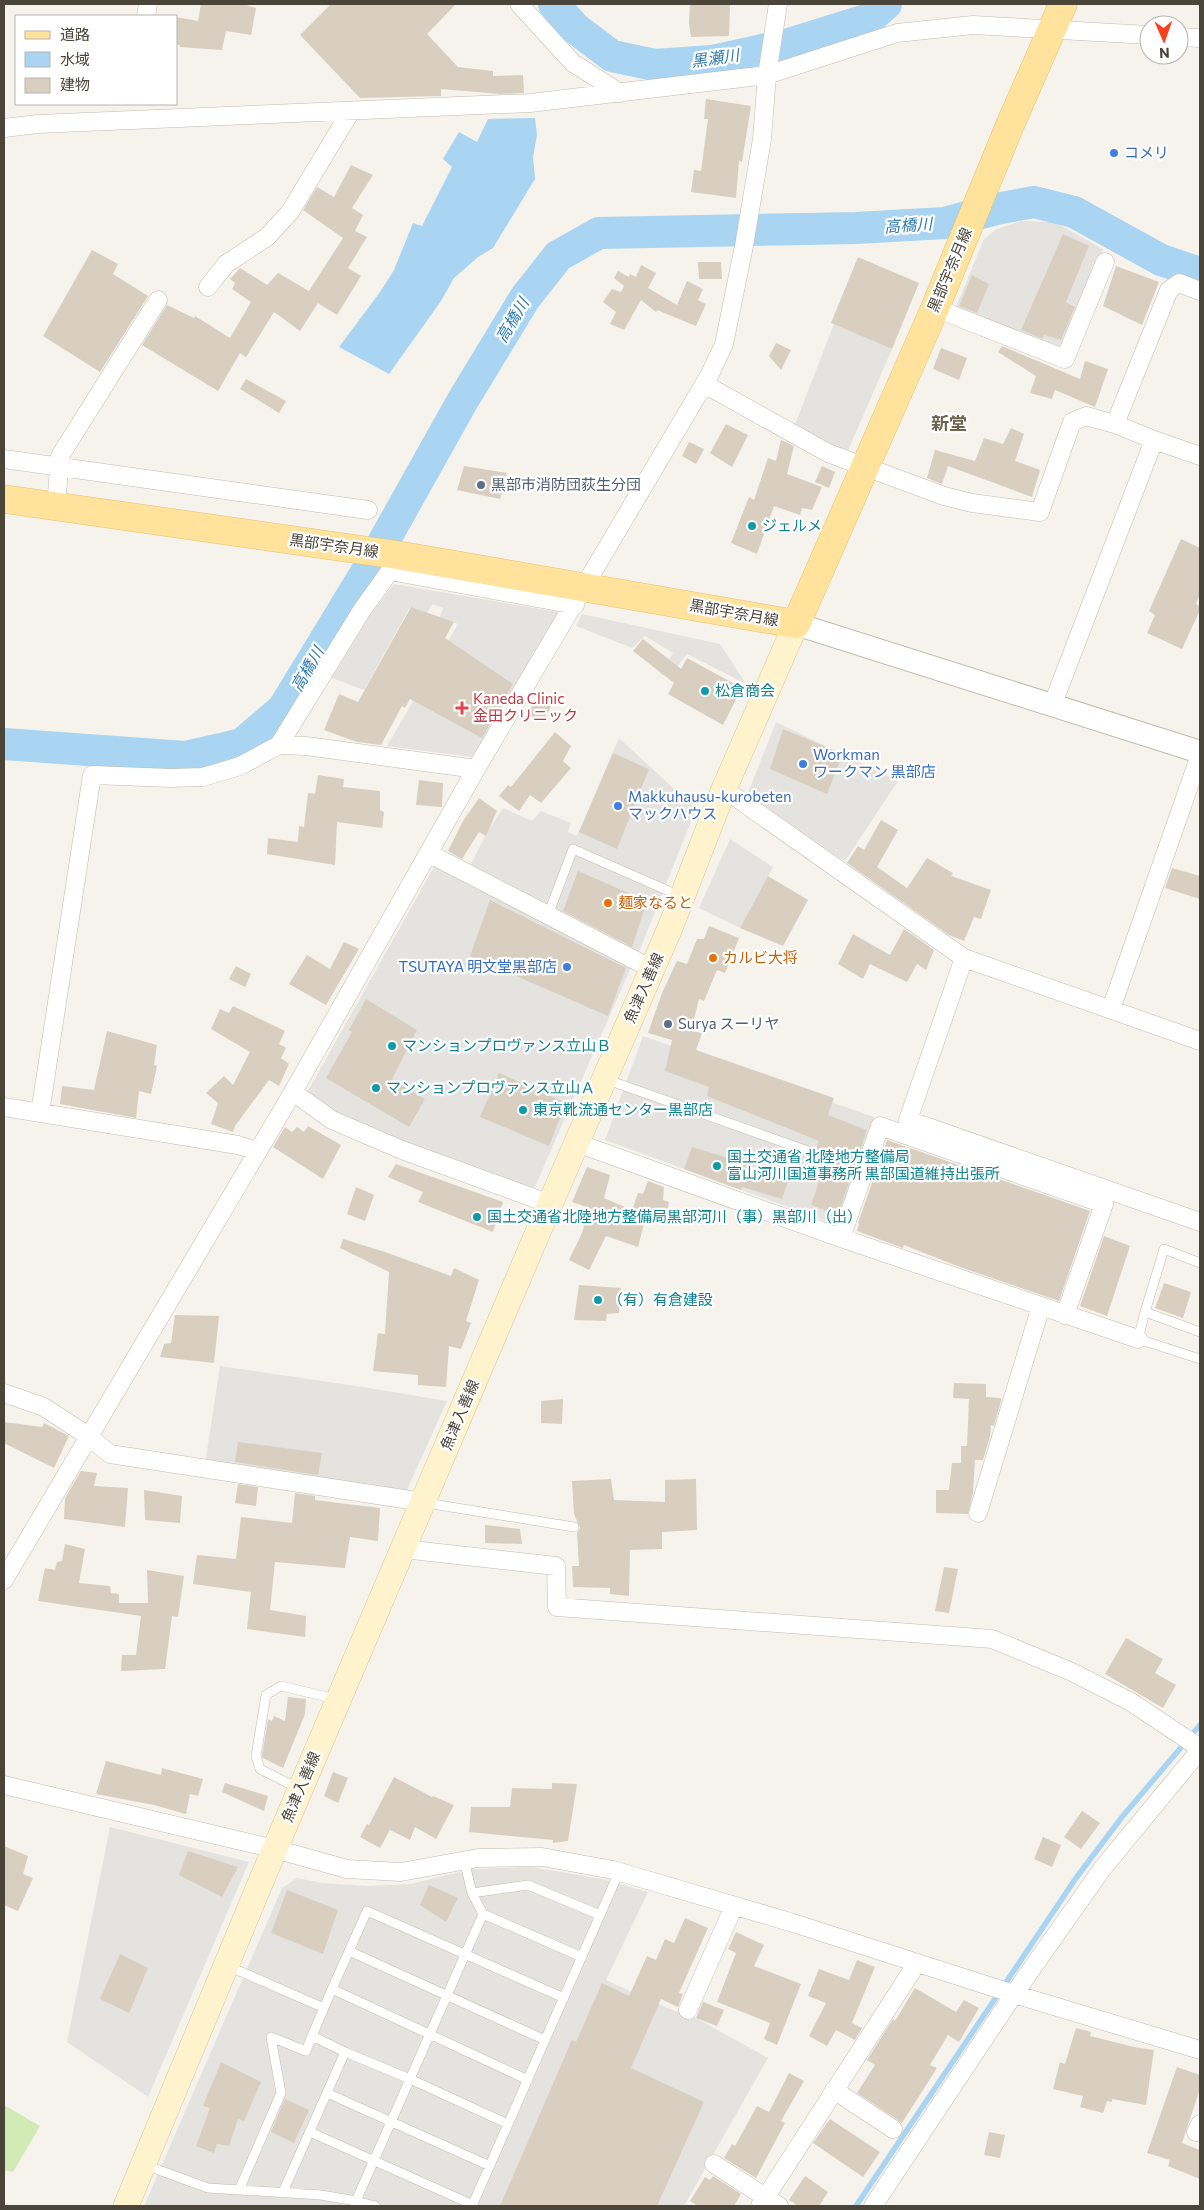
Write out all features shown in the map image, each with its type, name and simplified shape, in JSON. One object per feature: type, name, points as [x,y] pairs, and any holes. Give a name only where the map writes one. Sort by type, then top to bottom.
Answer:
[{"type":"main road","name":"黒部宇奈月線","points":[[4,499],[397,555],[580,596],[796,624],[935,308],[1010,125],[1063,4]]},
{"type":"main road","name":"魚津入善線","points":[[126,2206],[275,1849],[652,969],[724,789],[796,624]]},
{"type":"street","points":[[520,4],[574,63],[620,93]]},
{"type":"street","points":[[4,1580],[293,1092],[476,769],[704,384],[724,344],[744,246],[762,139],[768,68],[778,4]]},
{"type":"street","points":[[4,128],[127,112],[351,111],[530,103],[620,93],[768,68],[897,33],[973,25],[1139,35]]},
{"type":"street","points":[[208,287],[226,264],[267,237],[290,212],[351,111]]},
{"type":"street","points":[[935,308],[1065,359],[1105,262]]},
{"type":"street","points":[[1115,424],[1169,290],[1179,283],[1200,291]]},
{"type":"street","points":[[56,507],[60,456],[158,300]]},
{"type":"street","points":[[704,384],[828,453],[944,496],[972,503],[1040,512],[1072,422],[1086,416],[1115,424],[1200,456]]},
{"type":"street","points":[[1052,706],[1154,440]]},
{"type":"street","points":[[4,459],[368,510]]},
{"type":"street","points":[[40,1113],[92,775],[171,778],[203,777],[240,766],[279,745],[362,610],[390,571],[580,596]]},
{"type":"street","points":[[796,624],[1200,753],[1111,1010]]},
{"type":"street","points":[[279,745],[306,746],[476,769]]},
{"type":"street","points":[[724,789],[964,958],[1200,1041]]},
{"type":"street","points":[[428,853],[652,969]]},
{"type":"street","points":[[964,958],[908,1120],[1200,1222]]},
{"type":"street","points":[[293,1092],[332,1120],[393,1147],[550,1204]]},
{"type":"street","points":[[4,1107],[238,1145],[257,1151]]},
{"type":"street","points":[[842,1238],[880,1126],[1104,1204],[1065,1315]]},
{"type":"street","points":[[576,1143],[842,1238],[1138,1339]]},
{"type":"street","points":[[978,1513],[1041,1306]]},
{"type":"street","points":[[4,1394],[44,1407],[88,1436],[110,1454],[423,1502]]},
{"type":"street","points":[[403,1549],[556,1566],[557,1607],[992,1638],[1072,1672],[1131,1702],[1200,1749],[1102,1869],[1014,1994],[873,2206]]},
{"type":"street","points":[[4,1785],[275,1849],[347,1869],[401,1872],[478,1858],[542,1857],[619,1872],[1200,2050]]},
{"type":"street","points":[[688,2010],[734,1906]]},
{"type":"street","points":[[714,2164],[768,2203],[834,2090],[916,1963]]},
{"type":"street","points":[[834,2090],[893,2129]]},
{"type":"lane","points":[[548,915],[573,849],[682,897]]},
{"type":"lane","points":[[605,1078],[808,1151]]},
{"type":"lane","points":[[1200,1263],[1164,1249],[1138,1339],[1200,1359]]},
{"type":"lane","points":[[1145,1312],[1200,1332]]},
{"type":"lane","points":[[423,1502],[574,1527]]},
{"type":"lane","points":[[301,1789],[260,1769],[256,1756],[266,1695],[281,1686],[339,1700]]},
{"type":"lane","points":[[464,1860],[472,1894],[483,1914],[582,1957]]},
{"type":"lane","points":[[310,2132],[374,2159],[473,2206],[619,1872]]},
{"type":"lane","points":[[472,1894],[528,1884],[600,1915]]},
{"type":"lane","points":[[239,2190],[281,2092],[271,2037],[306,2051],[367,1911],[564,1998]]},
{"type":"lane","points":[[356,2201],[483,1914]]},
{"type":"lane","points":[[350,1950],[546,2040]]},
{"type":"lane","points":[[227,1965],[324,2008]]},
{"type":"lane","points":[[332,1989],[528,2080]]},
{"type":"lane","points":[[312,2036],[508,2124]]},
{"type":"lane","points":[[283,2192],[345,2052]]},
{"type":"lane","points":[[327,2093],[490,2166]]},
{"type":"lane","points":[[143,2165],[208,2188],[321,2195],[375,2206]]},
{"type":"green space","points":[[4,2105],[40,2126],[13,2172],[4,2170]]},
{"type":"shaded area","points":[[1021,221],[1054,222],[1103,249],[1063,348],[956,307],[984,239],[997,229]]},
{"type":"shaded area","points":[[834,324],[892,349],[847,453],[794,427]]},
{"type":"shaded area","points":[[394,584],[558,612],[472,757],[387,746],[458,624],[440,617],[443,608],[432,604],[427,613],[410,607],[364,690],[332,678],[370,615]]},
{"type":"shaded area","points":[[582,614],[720,644],[746,684],[687,654],[669,677],[660,674],[673,653],[645,636],[632,648],[576,626]]},
{"type":"shaded area","points":[[776,722],[898,781],[845,861],[808,840],[746,798]]},
{"type":"shaded area","points":[[619,738],[696,809],[639,952],[470,866],[487,832],[503,808],[532,821],[541,811],[571,823],[568,832],[577,836]]},
{"type":"shaded area","points":[[730,839],[773,867],[740,928],[699,908]]},
{"type":"shaded area","points":[[434,867],[631,967],[527,1205],[359,1142],[300,1105]]},
{"type":"shaded area","points":[[643,1036],[874,1117],[837,1225],[605,1140]]},
{"type":"shaded area","points":[[220,1366],[447,1401],[406,1492],[205,1464]]},
{"type":"shaded area","points":[[110,1827],[249,1862],[148,2097],[67,2042]]},
{"type":"shaded area","points":[[531,1867],[602,1879],[648,1892],[606,1980],[667,2008],[696,2018],[768,2058],[684,2206],[144,2206],[282,1888],[297,1878],[322,1883],[367,1886],[411,1884],[471,1869]]},
{"type":"water","points":[[535,118],[537,135],[533,157],[535,179],[493,248],[478,257],[454,278],[441,301],[389,374],[339,347],[394,270],[413,223],[422,226],[452,167],[443,159],[459,132],[477,142],[488,119]]},
{"type":"building","points":[[201,4],[243,4],[256,8],[251,35],[226,31],[222,50],[180,47],[178,45],[178,17],[198,21]]},
{"type":"building","points":[[331,4],[456,4],[427,34],[458,67],[493,71],[493,76],[523,75],[524,93],[500,94],[441,89],[441,96],[360,98],[300,35]]},
{"type":"building","points":[[690,4],[730,4],[729,36],[691,37],[689,23]]},
{"type":"building","points":[[706,99],[751,106],[742,162],[739,161],[736,198],[691,192],[694,170],[701,171],[708,119],[704,119]]},
{"type":"building","points":[[351,165],[373,175],[352,208],[363,215],[355,231],[367,237],[348,268],[361,276],[337,315],[318,303],[300,331],[274,312],[246,357],[240,353],[218,391],[142,345],[167,305],[194,318],[195,316],[230,338],[251,302],[232,289],[235,283],[230,279],[240,268],[267,285],[278,273],[309,291],[343,238],[303,210],[317,187],[334,197]]},
{"type":"building","points":[[1063,234],[1089,246],[1066,302],[1075,307],[1061,340],[1044,335],[1043,339],[1021,330]]},
{"type":"building","points":[[92,250],[118,264],[113,274],[148,296],[100,372],[43,336]]},
{"type":"building","points":[[858,257],[919,283],[892,349],[831,323]]},
{"type":"building","points":[[698,262],[721,262],[722,279],[699,279]]},
{"type":"building","points":[[641,265],[656,273],[648,288],[677,305],[687,281],[703,289],[698,300],[706,304],[696,326],[657,310],[656,312],[641,300],[624,330],[610,324],[616,312],[603,302],[612,289],[621,292],[624,286],[614,278],[618,271],[629,277],[630,274],[636,277]]},
{"type":"building","points":[[1116,266],[1159,282],[1142,325],[1103,306]]},
{"type":"building","points":[[972,275],[989,284],[977,313],[959,306]]},
{"type":"building","points":[[776,343],[791,350],[781,370],[769,356]]},
{"type":"building","points":[[1002,346],[1080,379],[1085,361],[1108,369],[1095,407],[1055,390],[1052,399],[1030,393],[1036,376],[998,352]]},
{"type":"building","points":[[941,348],[967,358],[959,380],[933,369]]},
{"type":"building","points":[[246,379],[286,401],[279,413],[240,389]]},
{"type":"building","points":[[726,424],[748,435],[732,467],[710,453]]},
{"type":"building","points":[[1011,428],[1024,434],[1015,461],[1040,470],[1032,497],[948,466],[942,484],[927,478],[935,450],[975,461],[984,438],[1003,444]]},
{"type":"building","points":[[781,440],[794,446],[787,474],[822,487],[812,510],[802,508],[800,515],[774,506],[757,554],[731,543],[749,497],[754,500],[768,458],[776,461]]},
{"type":"building","points":[[689,442],[704,449],[696,464],[682,456]]},
{"type":"building","points":[[464,466],[507,473],[500,499],[457,490]]},
{"type":"building","points":[[822,466],[835,472],[829,488],[815,482]]},
{"type":"building","points":[[1181,539],[1200,548],[1200,594],[1196,604],[1200,607],[1200,610],[1182,649],[1147,633],[1155,615],[1149,611]]},
{"type":"building","points":[[411,607],[454,622],[445,638],[513,684],[482,738],[410,699],[405,708],[402,706],[381,745],[357,742],[324,730],[339,694],[358,702]]},
{"type":"building","name":"松倉商会","points":[[643,639],[681,669],[687,658],[742,688],[723,725],[668,694],[674,683],[633,651]]},
{"type":"building","points":[[537,698],[551,707],[541,723],[526,714]]},
{"type":"building","points":[[783,729],[843,754],[827,794],[770,769]]},
{"type":"building","points":[[555,732],[571,746],[563,761],[571,768],[541,803],[530,795],[519,811],[499,796],[508,785],[511,787]]},
{"type":"building","points":[[613,753],[649,769],[617,849],[579,832]]},
{"type":"building","points":[[318,775],[344,779],[343,787],[380,791],[380,810],[384,812],[382,828],[337,822],[335,865],[267,854],[268,838],[298,842],[299,826],[304,827],[308,793],[315,794]]},
{"type":"building","points":[[419,780],[443,783],[442,807],[416,805]]},
{"type":"building","points":[[479,798],[497,811],[486,836],[479,832],[462,859],[448,851],[463,821]]},
{"type":"building","points":[[881,820],[898,830],[877,867],[907,888],[927,858],[953,873],[951,876],[991,890],[981,919],[974,917],[964,941],[949,935],[847,863],[858,846],[864,850]]},
{"type":"building","points":[[1172,868],[1200,876],[1200,899],[1165,888]]},
{"type":"building","points":[[578,871],[647,901],[632,947],[563,911]]},
{"type":"building","points":[[768,876],[808,900],[783,946],[740,928]]},
{"type":"building","points":[[490,900],[626,968],[608,1016],[470,956]]},
{"type":"building","points":[[709,926],[739,938],[725,973],[717,970],[704,1001],[699,999],[691,1031],[702,1033],[696,1050],[834,1098],[828,1115],[867,1130],[838,1215],[811,1205],[826,1161],[814,1156],[819,1141],[707,1096],[709,1087],[665,1071],[672,1040],[648,1033],[662,993],[677,961],[687,964],[697,939],[704,939]]},
{"type":"building","points":[[904,929],[934,950],[926,970],[917,964],[907,982],[870,964],[863,979],[838,964],[853,934],[890,955]]},
{"type":"building","points":[[344,942],[359,949],[326,1005],[289,984],[307,955],[330,969]]},
{"type":"building","points":[[236,966],[251,974],[245,987],[229,979]]},
{"type":"building","points":[[366,999],[417,1030],[392,1079],[425,1099],[409,1127],[326,1078],[352,1032],[349,1030]]},
{"type":"building","points":[[233,1006],[285,1031],[279,1044],[286,1048],[281,1058],[289,1064],[279,1086],[269,1080],[235,1126],[233,1132],[211,1124],[218,1103],[206,1093],[224,1076],[233,1085],[250,1052],[211,1029],[220,1009],[229,1013]]},
{"type":"building","points":[[107,1031],[157,1045],[154,1065],[157,1066],[151,1094],[139,1091],[136,1118],[60,1104],[62,1086],[94,1090]]},
{"type":"building","name":"東京靴流通センター黒部店","points":[[499,1073],[566,1103],[549,1146],[480,1117]]},
{"type":"building","points":[[308,1126],[341,1145],[323,1179],[273,1147],[285,1127],[292,1132],[297,1127],[304,1132]]},
{"type":"building","points":[[887,1140],[1090,1211],[1059,1301],[960,1267],[904,1245],[903,1248],[857,1231],[858,1223]]},
{"type":"building","name":"国土交通省 北陸地方整備局 富山河川国道事務所 黒部国道維持出張所","points":[[692,1147],[749,1164],[748,1168],[788,1181],[782,1199],[742,1187],[741,1190],[684,1169]]},
{"type":"building","name":"国土交通省北陸地方整備局黒部河川（事）黒部川（出）","points":[[396,1164],[503,1202],[493,1232],[418,1202],[423,1192],[388,1177]]},
{"type":"building","points":[[587,1167],[610,1175],[604,1198],[632,1210],[638,1193],[643,1194],[648,1181],[664,1187],[663,1200],[669,1202],[668,1208],[679,1211],[676,1225],[646,1216],[638,1247],[606,1236],[589,1270],[569,1260],[582,1233],[590,1208],[572,1202]]},
{"type":"building","points":[[356,1187],[374,1195],[365,1221],[347,1214]]},
{"type":"building","points":[[1104,1236],[1130,1246],[1107,1316],[1080,1306]]},
{"type":"building","points":[[343,1239],[451,1276],[454,1268],[479,1280],[466,1321],[471,1323],[461,1349],[449,1346],[446,1387],[418,1385],[418,1375],[373,1371],[378,1333],[385,1334],[389,1272],[340,1248]]},
{"type":"building","points":[[1164,1283],[1191,1292],[1183,1318],[1155,1308]]},
{"type":"building","name":"（有）有倉建設","points":[[579,1285],[621,1288],[619,1313],[607,1314],[606,1321],[574,1320]]},
{"type":"building","points":[[175,1315],[219,1316],[214,1363],[160,1357],[164,1344],[171,1343]]},
{"type":"building","points":[[954,1383],[986,1384],[986,1397],[1001,1398],[994,1426],[991,1425],[990,1437],[983,1460],[975,1460],[973,1493],[968,1514],[936,1513],[936,1490],[949,1490],[952,1463],[961,1463],[961,1446],[967,1446],[969,1399],[953,1398]]},
{"type":"building","points":[[563,1399],[562,1424],[541,1423],[541,1401]]},
{"type":"building","points":[[4,1422],[42,1427],[44,1423],[69,1436],[54,1468],[4,1443]]},
{"type":"building","points":[[238,1442],[322,1453],[318,1475],[235,1462]]},
{"type":"building","points":[[81,1471],[97,1473],[94,1486],[128,1488],[125,1527],[64,1519],[65,1498]]},
{"type":"building","points":[[611,1479],[614,1500],[665,1502],[665,1480],[696,1479],[697,1530],[662,1532],[662,1549],[630,1550],[629,1596],[610,1594],[610,1588],[573,1587],[572,1566],[579,1566],[577,1533],[580,1528],[574,1514],[572,1481]]},
{"type":"building","points":[[238,1484],[258,1487],[256,1506],[235,1503]]},
{"type":"building","points":[[144,1490],[182,1496],[180,1523],[145,1520]]},
{"type":"building","points":[[295,1493],[315,1496],[315,1500],[380,1508],[378,1541],[350,1537],[345,1568],[275,1562],[270,1610],[306,1616],[305,1637],[247,1629],[251,1592],[193,1584],[197,1555],[236,1559],[241,1517],[292,1523]]},
{"type":"building","points":[[485,1525],[520,1529],[522,1544],[485,1543]]},
{"type":"building","points":[[65,1544],[85,1549],[79,1583],[110,1586],[111,1593],[119,1594],[119,1603],[148,1603],[147,1570],[184,1576],[178,1617],[172,1616],[165,1669],[121,1671],[122,1655],[136,1655],[141,1616],[38,1601],[45,1568],[55,1570],[57,1562],[62,1561]]},
{"type":"building","points":[[944,1567],[958,1569],[949,1613],[935,1611]]},
{"type":"building","points":[[1126,1638],[1163,1659],[1155,1673],[1176,1685],[1163,1708],[1105,1674]]},
{"type":"building","points":[[288,1697],[306,1699],[305,1714],[283,1768],[262,1756],[268,1719],[272,1721],[274,1716],[285,1721]]},
{"type":"building","points":[[106,1761],[161,1775],[162,1768],[203,1779],[198,1796],[190,1794],[186,1814],[154,1805],[96,1794]]},
{"type":"building","points":[[333,1772],[348,1778],[338,1803],[324,1796]]},
{"type":"building","points":[[394,1777],[432,1797],[454,1805],[436,1839],[415,1827],[410,1840],[390,1830],[380,1848],[360,1837],[367,1824],[369,1825]]},
{"type":"building","points":[[225,1783],[268,1796],[264,1811],[222,1792]]},
{"type":"building","points":[[552,1783],[577,1784],[568,1841],[553,1843],[553,1840],[469,1832],[471,1807],[510,1807],[512,1788],[552,1789]]},
{"type":"building","points":[[1082,1811],[1100,1823],[1081,1849],[1064,1837]]},
{"type":"building","points":[[1043,1837],[1061,1845],[1052,1867],[1034,1859]]},
{"type":"building","points":[[4,1846],[28,1856],[23,1874],[33,1878],[18,1911],[4,1905]]},
{"type":"building","points":[[188,1851],[238,1867],[222,1897],[179,1875]]},
{"type":"building","points":[[429,1885],[458,1898],[446,1922],[420,1905]]},
{"type":"building","points":[[287,1890],[338,1910],[323,1954],[271,1933]]},
{"type":"building","points":[[685,1918],[708,1928],[679,1993],[683,1994],[678,2007],[661,1999],[631,2068],[704,2102],[657,2206],[500,2206],[572,2040],[576,2042],[602,1983],[629,1996],[647,1956],[656,1960],[665,1939],[674,1943]]},
{"type":"building","points":[[736,1932],[764,1945],[754,1966],[801,1984],[777,2045],[764,2039],[770,2023],[717,2002],[736,1953],[728,1949]]},
{"type":"building","points":[[120,1954],[148,1968],[129,2013],[100,1999]]},
{"type":"building","points":[[857,1960],[875,1967],[852,2023],[862,2028],[855,2040],[836,2030],[827,2046],[809,2036],[826,2003],[808,1996],[819,1969],[849,1980]]},
{"type":"building","points":[[915,1988],[956,2012],[964,2000],[979,2008],[959,2042],[948,2035],[930,2065],[937,2068],[902,2123],[857,2093],[875,2065],[867,2060],[893,2019],[895,2021]]},
{"type":"building","points":[[703,2002],[724,2010],[717,2026],[696,2018]]},
{"type":"building","points":[[1076,2028],[1091,2032],[1090,2036],[1154,2050],[1146,2105],[1112,2099],[1112,2102],[1107,2101],[1103,2113],[1080,2107],[1083,2096],[1053,2089],[1060,2062],[1065,2064]]},
{"type":"building","points":[[221,2062],[261,2082],[244,2121],[238,2119],[229,2146],[217,2144],[214,2153],[196,2146],[210,2108],[203,2106]]},
{"type":"building","points":[[1177,2067],[1200,2075],[1200,2089],[1182,2143],[1200,2150],[1200,2179],[1168,2166],[1170,2160],[1147,2153]]},
{"type":"building","points":[[789,2073],[804,2081],[781,2121],[785,2123],[756,2178],[724,2158],[732,2144],[735,2146],[757,2106],[769,2112]]},
{"type":"building","points":[[285,2099],[309,2110],[294,2143],[271,2132]]},
{"type":"building","points":[[830,2119],[880,2152],[863,2177],[813,2143]]},
{"type":"building","points":[[989,2132],[1005,2135],[1000,2158],[984,2155]]},
{"type":"building","points":[[713,2176],[741,2194],[734,2206],[698,2206],[690,2201],[705,2177],[710,2180]]},
{"type":"building","points":[[805,2176],[828,2192],[819,2206],[798,2206],[789,2200]]},
{"type":"waterway","name":"黒瀬川","points":[[554,4],[575,28],[612,56],[655,65],[712,61],[789,44],[869,19],[886,4]]},
{"type":"waterway","name":"高橋川","points":[[4,744],[185,757],[242,744],[283,709],[370,566],[463,400],[525,298],[558,256],[599,233],[856,228],[945,223],[996,209],[1034,202],[1074,212],[1161,260],[1200,273]]},
{"type":"waterway","points":[[856,2206],[1076,1878],[1122,1817],[1200,1725]]},
{"type":"place","name":"コメリ","points":[[1114,153]]},
{"type":"place","name":"黒部市消防団荻生分団","points":[[481,485]]},
{"type":"place","name":"ジェルメ","points":[[752,526]]},
{"type":"place","name":"松倉商会","points":[[705,691]]},
{"type":"place","name":"Kaneda Clinic 金田クリニック","points":[[462,708]]},
{"type":"place","name":"Workman ワークマン 黒部店","points":[[803,764]]},
{"type":"place","name":"Makkuhausu-kurobeten マックハウス","points":[[618,806]]},
{"type":"place","name":"麺家なると","points":[[608,903]]},
{"type":"place","name":"カルビ大将","points":[[713,958]]},
{"type":"place","name":"TSUTAYA 明文堂黒部店","points":[[567,967]]},
{"type":"place","name":"Surya スーリヤ","points":[[668,1024]]},
{"type":"place","name":"マンションプロヴァンス立山Ｂ","points":[[392,1046]]},
{"type":"place","name":"マンションプロヴァンス立山Ａ","points":[[376,1088]]},
{"type":"place","name":"東京靴流通センター黒部店","points":[[523,1110]]},
{"type":"place","name":"国土交通省 北陸地方整備局 富山河川国道事務所 黒部国道維持出張所","points":[[717,1166]]},
{"type":"place","name":"国土交通省北陸地方整備局黒部河川（事）黒部川（出）","points":[[477,1217]]},
{"type":"place","name":"（有）有倉建設","points":[[598,1300]]},
{"type":"district","name":"新堂","points":[[949,424]]}]
